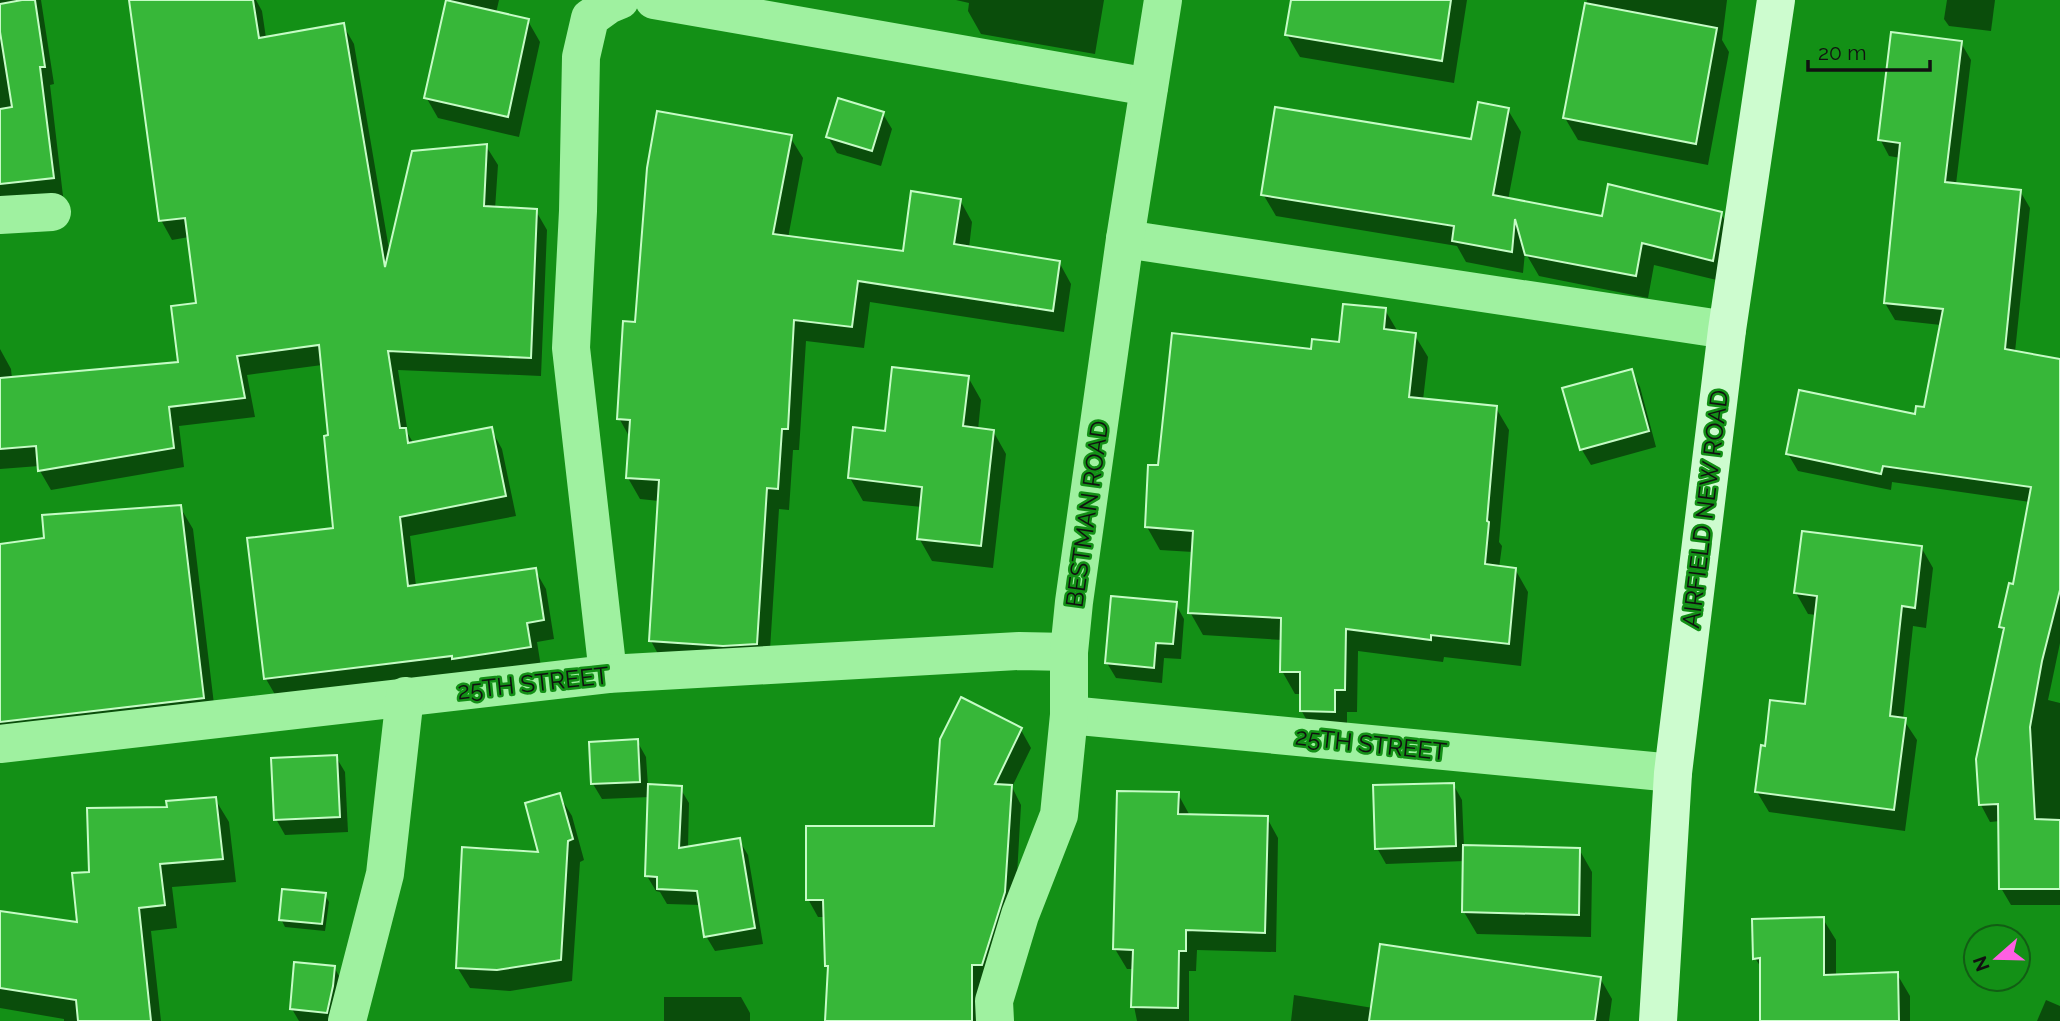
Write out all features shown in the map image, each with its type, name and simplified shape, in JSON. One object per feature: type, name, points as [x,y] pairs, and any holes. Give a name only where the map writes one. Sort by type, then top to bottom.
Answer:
[{"type":"street","points":[[608,674],[571,348],[578,211],[581,57],[590,18],[620,0]]},
{"type":"street","points":[[654,0],[1149,87]]},
{"type":"street","name":"BESTMAN ROAD","points":[[995,1021],[994,1001],[1020,915],[1059,815],[1069,715],[1069,652],[1125,239],[1163,0]]},
{"type":"street","name":"AIRFIELD NEW ROAD","points":[[1658,1021],[1673,773],[1727,330],[1776,0]]},
{"type":"street","points":[[0,215],[52,212]]},
{"type":"street","points":[[1125,239],[1727,330]]},
{"type":"street","name":"25TH STREET","points":[[0,744],[608,674],[1018,651],[1069,652]]},
{"type":"street","points":[[347,1021],[384,874],[405,696]]},
{"type":"street","name":"25TH STREET","points":[[1069,715],[1673,773]]},
{"type":"building","points":[[35,0],[45,67],[40,67],[54,178],[0,184],[0,109],[12,107],[0,32],[0,4]]},
{"type":"building","points":[[129,0],[253,0],[259,38],[344,23],[385,267],[412,151],[487,144],[484,206],[537,209],[531,358],[388,351],[400,428],[406,428],[408,443],[492,427],[506,496],[400,517],[408,586],[536,568],[544,620],[527,623],[531,647],[452,659],[452,656],[264,679],[247,538],[333,528],[324,436],[328,435],[319,345],[237,356],[245,398],[169,407],[174,448],[38,471],[36,446],[0,449],[0,378],[178,362],[171,306],[196,303],[185,218],[159,221]]},
{"type":"building","points":[[446,0],[529,19],[508,117],[424,98]]},
{"type":"building","points":[[1291,0],[1451,0],[1442,61],[1285,35]]},
{"type":"building","points":[[1585,3],[1717,28],[1696,144],[1563,118]]},
{"type":"building","points":[[1891,32],[1962,41],[1945,182],[2021,190],[2005,349],[2060,359],[2060,590],[2042,661],[2030,727],[2035,819],[2060,820],[2060,889],[1999,889],[1998,804],[1979,805],[1976,759],[2004,628],[1999,627],[2009,583],[2013,584],[2031,487],[1883,466],[1881,474],[1786,454],[1799,390],[1915,414],[1916,406],[1924,407],[1943,309],[1884,303],[1900,143],[1878,140]]},
{"type":"building","points":[[838,98],[884,112],[872,151],[826,137]]},
{"type":"building","points":[[1478,102],[1509,108],[1493,195],[1602,216],[1608,184],[1722,212],[1713,261],[1642,243],[1636,276],[1525,255],[1515,219],[1512,252],[1452,241],[1454,226],[1261,195],[1275,107],[1471,139]]},
{"type":"building","points":[[657,111],[792,135],[773,234],[903,251],[911,191],[961,199],[954,244],[1060,261],[1053,311],[858,281],[852,327],[794,320],[788,429],[782,429],[778,489],[767,488],[757,644],[723,646],[649,641],[659,480],[626,478],[630,420],[617,419],[623,321],[635,322],[647,168]]},
{"type":"building","points":[[1343,304],[1386,308],[1384,329],[1416,333],[1409,397],[1497,406],[1485,564],[1516,568],[1509,644],[1431,635],[1431,640],[1346,629],[1345,690],[1335,690],[1335,712],[1300,711],[1300,672],[1280,672],[1281,618],[1188,613],[1193,531],[1145,527],[1148,465],[1158,465],[1172,333],[1311,349],[1312,339],[1339,342]]},
{"type":"building","points":[[892,367],[969,376],[963,426],[994,430],[981,546],[917,539],[922,487],[848,478],[853,427],[885,431]]},
{"type":"building","points":[[1632,369],[1649,431],[1580,450],[1562,388]]},
{"type":"building","points":[[181,505],[204,698],[0,722],[0,544],[44,538],[42,515]]},
{"type":"building","points":[[1802,531],[1922,546],[1915,608],[1902,606],[1890,716],[1906,718],[1894,810],[1755,792],[1761,745],[1765,746],[1770,700],[1805,704],[1817,596],[1794,593]]},
{"type":"building","points":[[1111,596],[1177,602],[1173,644],[1156,643],[1154,668],[1105,663]]},
{"type":"building","points":[[961,697],[1022,728],[995,784],[1012,785],[1005,892],[982,965],[972,965],[972,1021],[825,1021],[828,966],[825,966],[823,900],[806,900],[806,826],[934,826],[940,739]]},
{"type":"building","points":[[638,739],[640,782],[591,784],[589,742]]},
{"type":"building","points":[[337,755],[340,817],[274,820],[271,758]]},
{"type":"building","points":[[1454,783],[1456,846],[1375,849],[1373,785]]},
{"type":"building","points":[[648,784],[682,786],[679,848],[740,838],[755,928],[704,937],[697,891],[657,889],[657,877],[645,876]]},
{"type":"building","points":[[1117,791],[1179,792],[1178,814],[1268,816],[1265,933],[1186,930],[1186,951],[1179,951],[1178,1008],[1131,1007],[1133,950],[1113,949]]},
{"type":"building","points":[[560,793],[573,839],[568,841],[561,960],[497,970],[456,968],[462,847],[538,852],[525,803]]},
{"type":"building","points":[[216,797],[223,859],[160,864],[165,905],[139,908],[151,1021],[78,1021],[76,1000],[0,988],[0,911],[77,922],[72,873],[89,872],[87,808],[167,807],[166,801]]},
{"type":"building","points":[[1463,845],[1580,848],[1579,915],[1462,912]]},
{"type":"building","points":[[282,889],[326,893],[322,924],[279,920]]},
{"type":"building","points":[[1824,917],[1824,975],[1898,972],[1899,1021],[1760,1021],[1760,958],[1753,959],[1752,919]]},
{"type":"building","points":[[1380,944],[1601,977],[1595,1021],[1369,1021]]},
{"type":"building","points":[[294,962],[335,966],[327,1013],[290,1009]]}]
